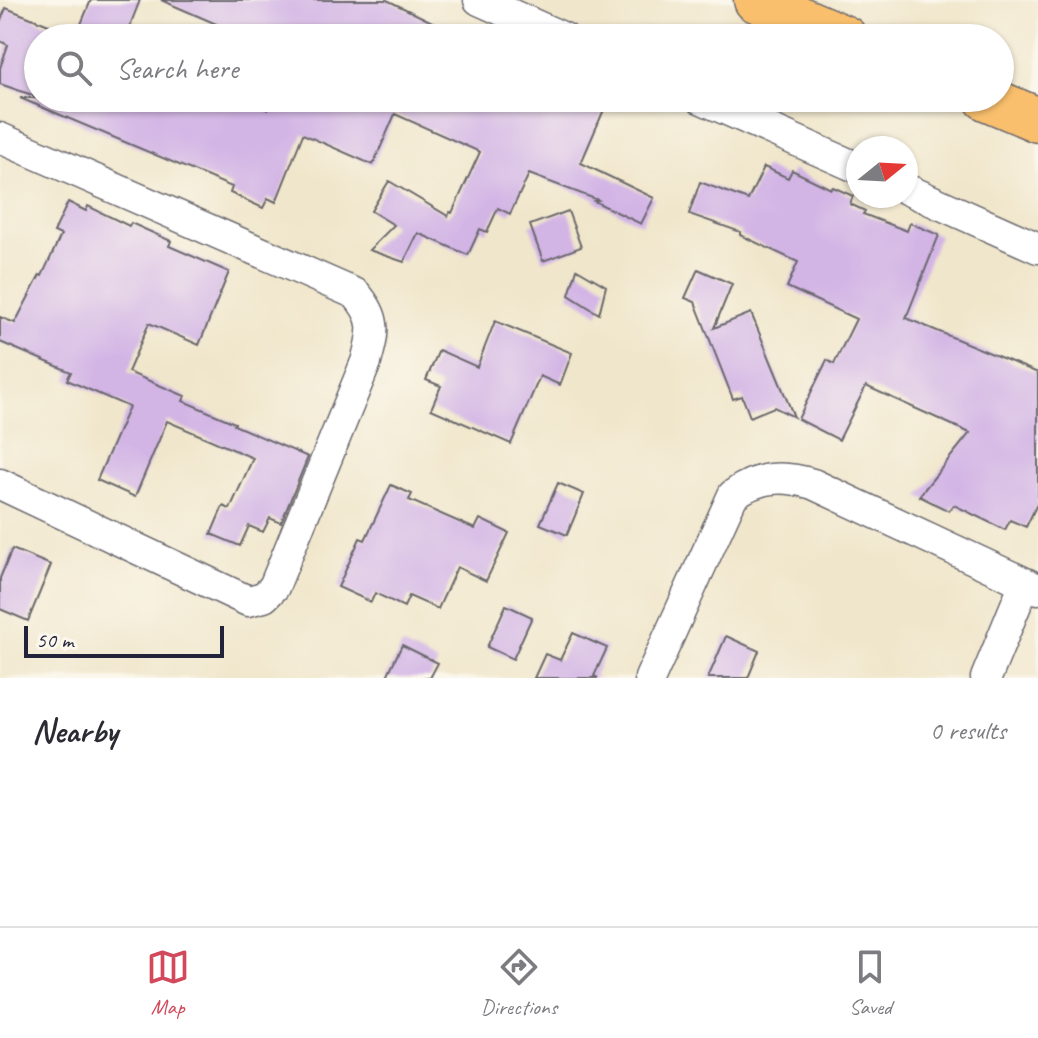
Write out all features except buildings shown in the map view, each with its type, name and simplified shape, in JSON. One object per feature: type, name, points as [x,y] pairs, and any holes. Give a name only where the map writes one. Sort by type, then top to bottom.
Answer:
[{"type":"main road","points":[[756,0],[812,24]]},
{"type":"main road","points":[[1014,110],[1038,120]]},
{"type":"street","points":[[479,0],[533,24]]},
{"type":"street","points":[[732,112],[846,163]]},
{"type":"street","points":[[0,138],[356,294],[373,320],[373,336],[366,362],[274,587],[264,597],[248,601],[0,484]]},
{"type":"street","points":[[918,194],[1038,248]]},
{"type":"street","points":[[650,678],[733,495],[748,484],[771,478],[793,478],[813,484],[1033,587]]},
{"type":"street","points":[[986,678],[1022,590],[1033,587]]}]
